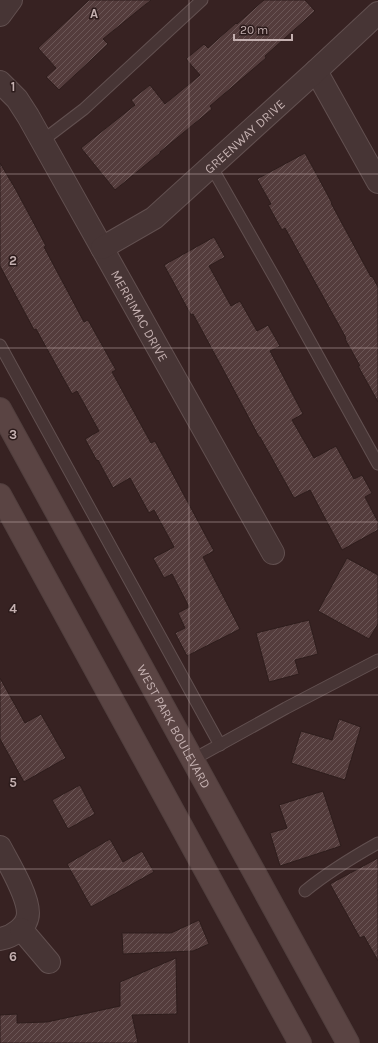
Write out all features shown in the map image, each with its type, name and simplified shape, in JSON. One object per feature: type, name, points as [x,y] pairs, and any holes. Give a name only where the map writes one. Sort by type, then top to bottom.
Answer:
[{"type":"main road","name":"WEST PARK BOULEVARD","points":[[0,409],[348,1043]]},
{"type":"main road","points":[[0,495],[300,1043]]},
{"type":"street","points":[[0,15],[11,0]]},
{"type":"street","name":"GREENWAY DRIVE","points":[[102,248],[154,218],[378,13]]},
{"type":"street","points":[[316,71],[378,182]]},
{"type":"street","name":"MERRIMAC DRIVE","points":[[0,82],[17,99],[42,140],[273,553]]},
{"type":"street","points":[[0,848],[16,876],[25,898],[28,914],[21,929],[6,938],[0,939]]},
{"type":"street","points":[[21,929],[49,962]]},
{"type":"lane","points":[[42,140],[84,109],[202,0]]},
{"type":"lane","points":[[211,166],[378,464]]},
{"type":"lane","points":[[0,345],[220,745]]},
{"type":"lane","points":[[192,760],[286,708],[378,660]]},
{"type":"lane","points":[[305,892],[314,884],[378,843]]},
{"type":"building","points":[[89,0],[151,0],[103,39],[108,44],[59,90],[46,77],[56,68],[38,48]]},
{"type":"building","points":[[264,0],[305,0],[315,11],[265,56],[266,58],[210,106],[212,109],[115,190],[81,148],[135,105],[131,100],[150,85],[165,104],[200,75],[186,59],[204,44],[208,48]]},
{"type":"building","points":[[305,153],[371,277],[372,276],[378,287],[378,402],[358,366],[360,366],[345,339],[346,338],[285,228],[282,230],[268,205],[271,204],[257,179]]},
{"type":"building","points":[[0,163],[46,246],[44,247],[84,322],[88,320],[116,370],[112,372],[151,443],[155,441],[214,551],[203,557],[240,629],[187,656],[175,633],[185,628],[178,613],[189,607],[172,574],[164,578],[153,558],[174,547],[154,510],[149,513],[130,478],[113,488],[85,439],[99,431],[77,391],[72,394],[36,329],[34,330],[0,266]]},
{"type":"building","points":[[214,237],[225,257],[209,266],[231,306],[240,301],[257,331],[268,325],[280,346],[270,351],[303,414],[292,420],[314,458],[336,446],[354,479],[362,475],[372,493],[365,497],[378,522],[378,530],[342,550],[310,490],[294,498],[259,437],[193,314],[191,315],[164,265]]},
{"type":"building","points":[[347,558],[378,575],[378,624],[369,639],[318,611]]},
{"type":"building","points":[[309,620],[318,654],[295,660],[299,674],[269,682],[256,633]]},
{"type":"building","points":[[0,678],[25,723],[41,714],[66,758],[24,782],[0,739]]},
{"type":"building","points":[[339,719],[361,727],[345,780],[291,763],[301,731],[332,740]]},
{"type":"building","points":[[80,785],[95,814],[68,829],[52,800]]},
{"type":"building","points":[[323,791],[341,846],[280,866],[270,833],[287,828],[279,805]]},
{"type":"building","points":[[110,839],[123,862],[142,851],[154,872],[91,907],[67,864]]},
{"type":"building","points":[[378,858],[378,961],[364,936],[360,938],[330,884]]},
{"type":"building","points":[[199,920],[209,944],[193,951],[123,954],[122,933],[171,933]]},
{"type":"building","points":[[176,958],[177,1014],[132,1015],[138,1043],[0,1043],[0,1015],[17,1014],[17,1023],[47,1022],[120,1006],[120,982]]}]
